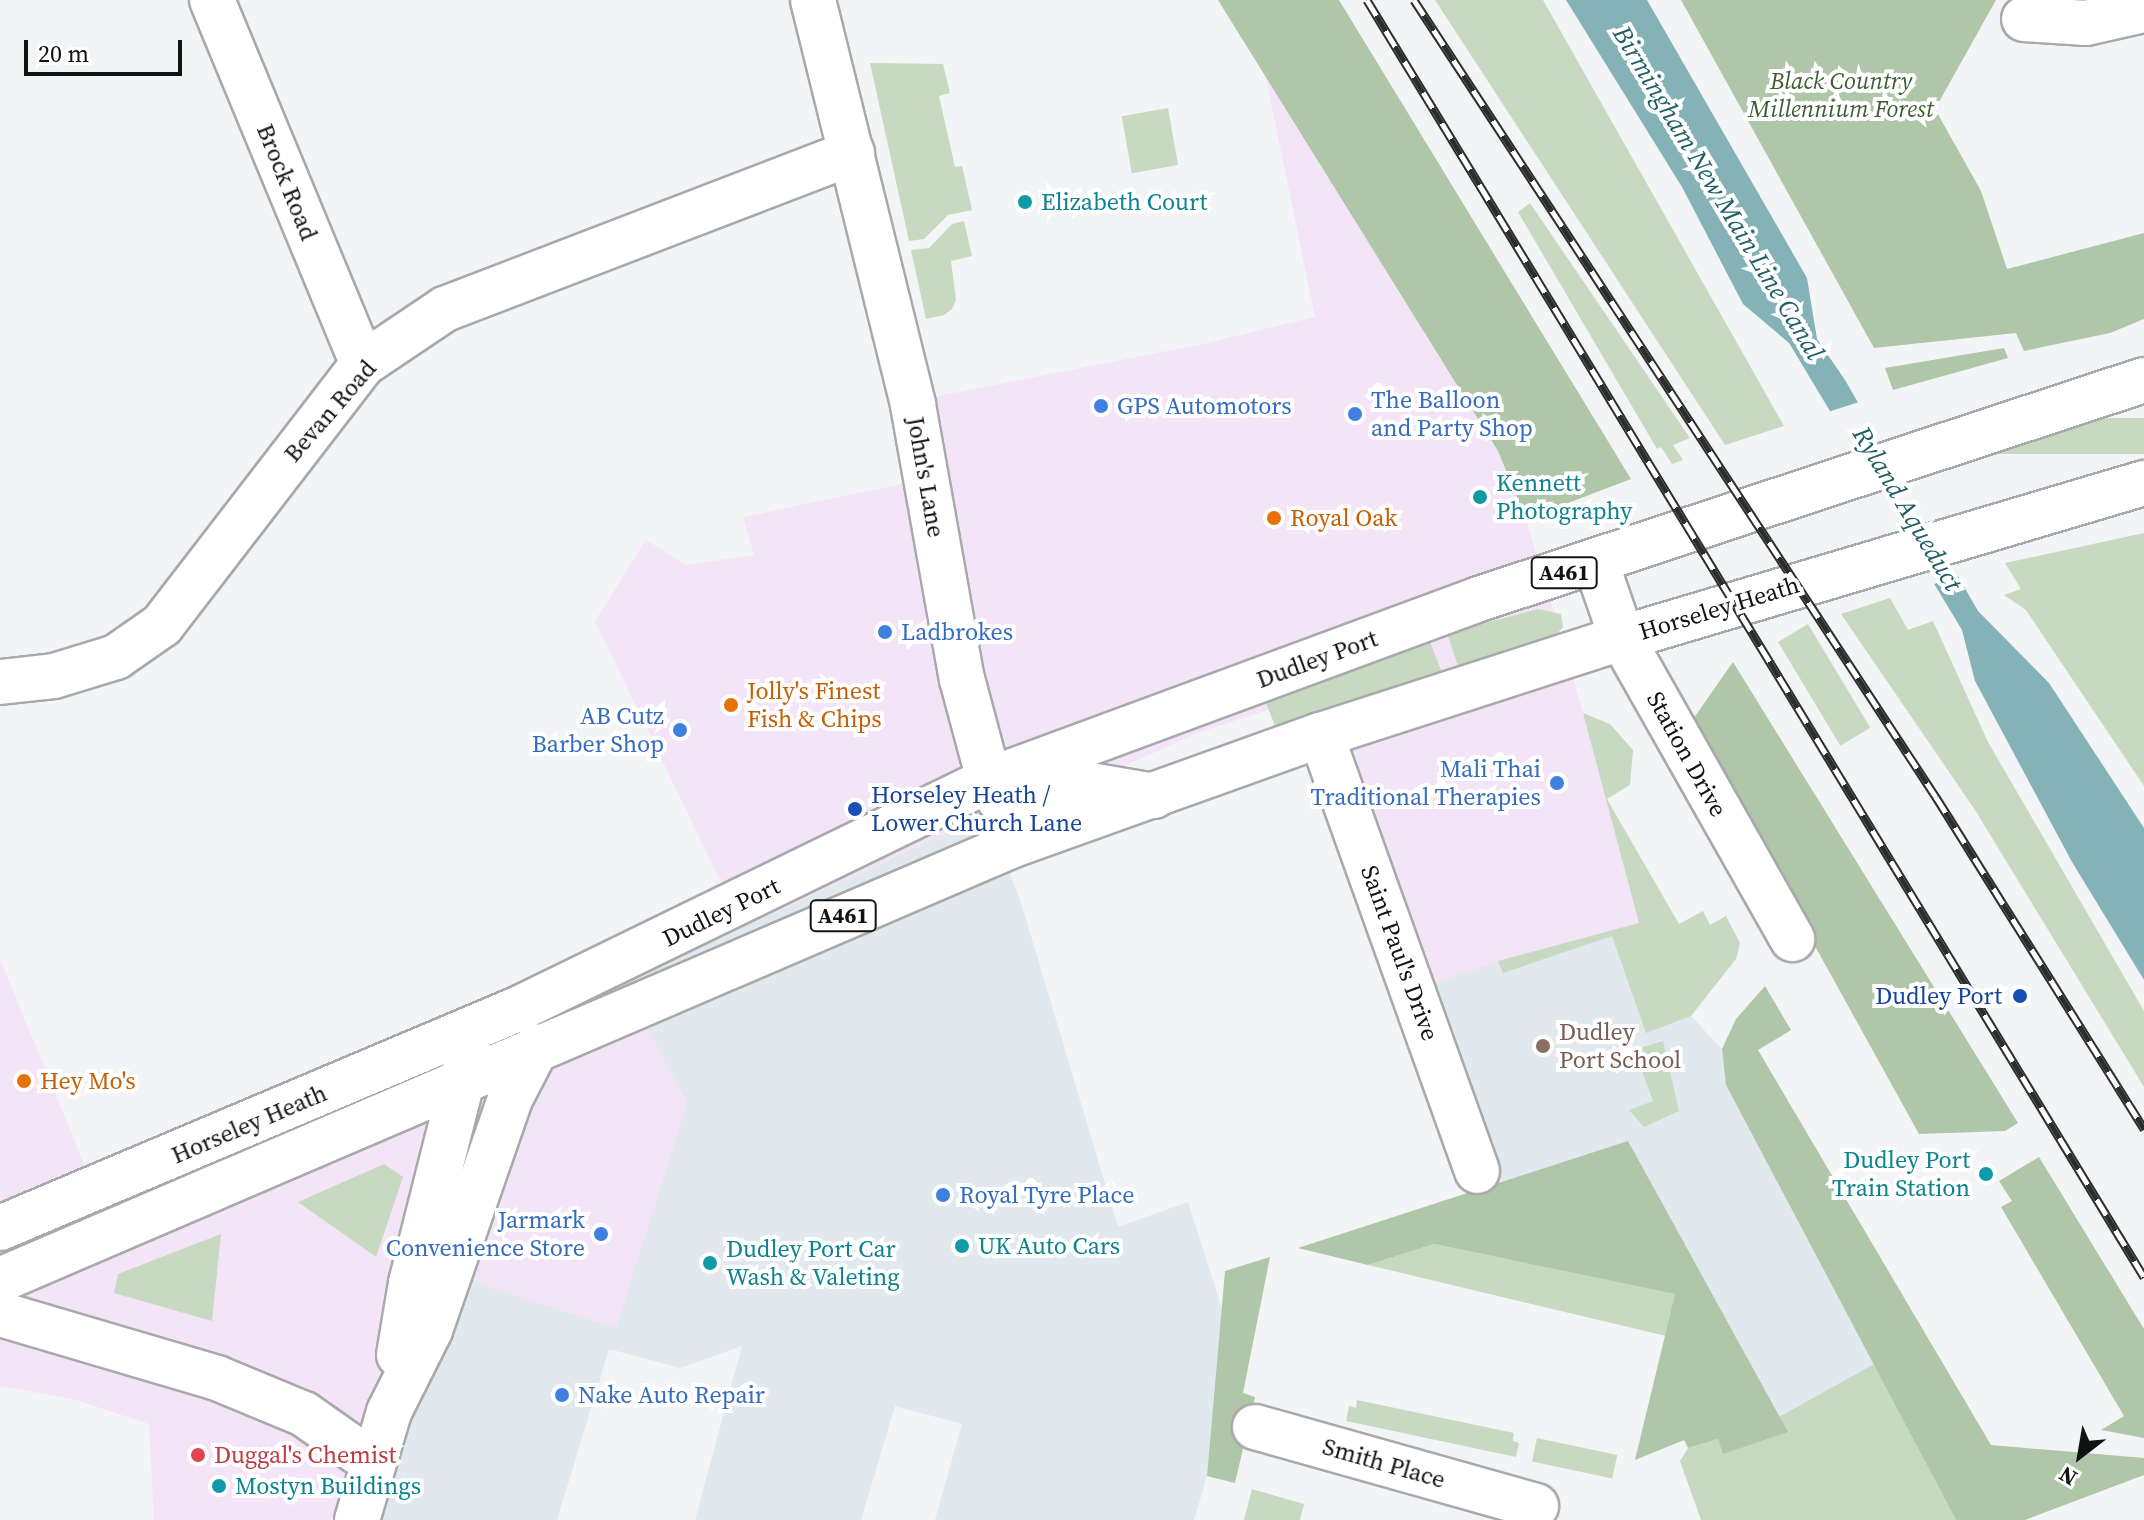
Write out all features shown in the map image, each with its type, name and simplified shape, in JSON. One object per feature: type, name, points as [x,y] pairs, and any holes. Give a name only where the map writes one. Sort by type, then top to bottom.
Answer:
[{"type":"main road","name":"Brock Road","points":[[212,0],[363,364]]},
{"type":"main road","name":"John's Lane","points":[[813,0],[913,405],[962,679],[989,780]]},
{"type":"main road","points":[[2024,19],[2086,23],[2144,10]]},
{"type":"main road","name":"Bevan Road","points":[[0,682],[54,676],[116,657],[162,625],[363,364],[445,309],[852,153]]},
{"type":"main road","name":"Dudley Port","points":[[518,1024],[989,780],[1479,599],[1596,563],[2144,380]]},
{"type":"main road","name":"Horseley Heath","points":[[1622,638],[2144,483]]},
{"type":"main road","name":"Station Drive","points":[[1596,563],[1622,638],[1792,939]]},
{"type":"main road","name":"Dudley Port","points":[[518,1024],[1321,735],[1622,638]]},
{"type":"main road","name":"Saint Paul's Drive","points":[[1321,735],[1477,1171]]},
{"type":"main road","points":[[989,780],[999,799],[1015,805],[1084,784],[1154,796]]},
{"type":"main road","points":[[389,1412],[411,1283],[463,1080],[466,1057],[518,1024]]},
{"type":"main road","points":[[357,1520],[389,1412],[430,1330],[510,1099],[518,1024]]},
{"type":"main road","name":"Horseley Heath","points":[[0,1228],[518,1024]]},
{"type":"main road","name":"Horseley Heath","points":[[0,1280],[463,1080]]},
{"type":"main road","points":[[0,1314],[217,1378],[304,1414],[372,1462]]},
{"type":"main road","name":"Smith Place","points":[[1255,1427],[1518,1508]]},
{"type":"shaded area","points":[[1265,73],[1498,451],[1526,519],[1596,756],[1639,923],[1498,961],[1423,987],[1322,692],[1200,732],[1084,784],[988,814],[743,928],[595,621],[646,540],[686,565],[754,555],[743,517],[926,479],[913,405],[943,395],[1203,344],[1315,317]]},
{"type":"shaded area","points":[[988,814],[1022,906],[1118,1227],[1188,1202],[1222,1309],[1207,1476],[1194,1520],[935,1520],[962,1424],[895,1406],[861,1520],[695,1520],[742,1346],[680,1368],[609,1349],[557,1520],[357,1520],[435,1263],[492,1288],[616,1328],[687,1103],[623,983]]},
{"type":"shaded area","name":"Dudley Port School","points":[[1639,923],[1691,1016],[1722,1049],[1726,1085],[1956,1520],[1836,1520],[1628,1142],[1502,1182],[1446,1027],[1423,987],[1498,961]]},
{"type":"shaded area","points":[[0,959],[103,1210],[466,1057],[623,983],[687,1103],[616,1329],[492,1288],[435,1264],[357,1520],[154,1520],[149,1424],[73,1399],[0,1386]]},
{"type":"green space","points":[[1218,0],[1339,0],[1631,479],[1526,519],[1498,451]]},
{"type":"green space","points":[[1435,0],[1543,0],[1784,426],[1725,445]]},
{"type":"green space","name":"Black Country Millennium Forest","points":[[1681,0],[1996,0],[1935,109],[1981,191],[2007,269],[2144,233],[2144,319],[2110,333],[2024,351],[2016,333],[1874,348]]},
{"type":"green space","points":[[870,63],[943,64],[950,93],[939,96],[955,167],[962,166],[972,210],[948,215],[924,239],[909,241]]},
{"type":"green space","points":[[1168,108],[1178,165],[1132,173],[1122,116]]},
{"type":"green space","points":[[1530,203],[1690,438],[1673,445],[1683,460],[1672,464],[1661,447],[1657,449],[1518,212]]},
{"type":"green space","points":[[964,221],[972,256],[951,261],[956,300],[952,309],[944,315],[926,319],[911,250],[929,248],[952,224]]},
{"type":"green space","points":[[2004,348],[2008,358],[1893,390],[1885,368]]},
{"type":"green space","points":[[1998,418],[2144,418],[2144,454],[1998,454]]},
{"type":"green space","points":[[2144,533],[2144,786],[2026,610],[2004,595],[2021,589],[2005,563]]},
{"type":"green space","points":[[1890,598],[1908,630],[1933,621],[1988,742],[2144,1011],[2144,1087],[1975,810],[1841,614]]},
{"type":"green space","points":[[1538,609],[1561,614],[1563,627],[1557,634],[1458,666],[1447,633]]},
{"type":"green space","points":[[1808,624],[1870,728],[1840,746],[1778,642]]},
{"type":"green space","points":[[1429,639],[1441,671],[1278,733],[1266,702]]},
{"type":"green space","points":[[1733,662],[2018,1123],[2005,1131],[1919,1134],[1691,722]]},
{"type":"green space","points":[[1583,713],[1610,724],[1633,750],[1630,785],[1607,799],[1679,924],[1703,911],[1710,925],[1726,916],[1740,943],[1736,959],[1691,1016],[1646,1033],[1612,936],[1503,973],[1498,961],[1639,923]]},
{"type":"green space","points":[[1765,986],[1791,1030],[1758,1050],[1991,1445],[2144,1458],[2144,1475],[2025,1520],[1956,1520],[1726,1085],[1722,1049],[1736,1019]]},
{"type":"green space","points":[[1663,1041],[1679,1111],[1644,1127],[1629,1110],[1653,1101],[1634,1050]]},
{"type":"green space","points":[[1628,1141],[1788,1432],[1723,1454],[1718,1439],[1688,1448],[1684,1440],[1635,1460],[1675,1294],[1434,1244],[1368,1265],[1298,1248]]},
{"type":"green space","points":[[2039,1157],[2144,1329],[2144,1438],[2101,1430],[2124,1416],[2001,1207],[2012,1201],[1999,1181]]},
{"type":"green space","points":[[384,1164],[403,1177],[376,1257],[298,1202]]},
{"type":"green space","points":[[221,1234],[212,1321],[114,1293],[118,1274]]},
{"type":"green space","points":[[1434,1244],[1676,1294],[1666,1336],[1368,1265]]},
{"type":"green space","points":[[1270,1257],[1243,1393],[1255,1397],[1235,1483],[1207,1476],[1225,1271]]},
{"type":"green space","points":[[1874,1364],[1956,1520],[1701,1520],[1680,1461],[1688,1448],[1718,1439],[1723,1453],[1787,1432],[1779,1417]]},
{"type":"green space","points":[[1357,1400],[1514,1433],[1513,1441],[1519,1443],[1516,1457],[1346,1421],[1349,1406],[1356,1408]]},
{"type":"green space","points":[[1537,1438],[1617,1455],[1612,1479],[1532,1461]]},
{"type":"green space","points":[[1252,1489],[1304,1504],[1300,1520],[1244,1520]]},
{"type":"water","points":[[1566,0],[1647,0],[1807,278],[1817,339],[1845,380],[1978,611],[2049,683],[2144,828],[2144,980],[2072,862],[1975,681],[1962,630],[1789,343],[1743,304],[1682,187]]},
{"type":"pier","points":[[1862,401],[1962,575],[1931,585],[1828,412]]},
{"type":"railway","points":[[1367,0],[2144,1277]]},
{"type":"railway","points":[[1414,0],[1936,797],[2144,1129]]},
{"type":"place","name":"Elizabeth Court","points":[[1025,202]]},
{"type":"place","name":"GPS Automotors","points":[[1101,406]]},
{"type":"place","name":"The Balloon and Party Shop","points":[[1355,414]]},
{"type":"place","name":"Kennett Photography","points":[[1480,497]]},
{"type":"place","name":"Royal Oak","points":[[1274,518]]},
{"type":"place","name":"Ladbrokes","points":[[885,632]]},
{"type":"place","name":"Jolly's Finest Fish & Chips","points":[[731,705]]},
{"type":"place","name":"AB Cutz Barber Shop","points":[[680,730]]},
{"type":"place","name":"Mali Thai Traditional Therapies","points":[[1557,783]]},
{"type":"place","name":"Horseley Heath / Lower Church Lane","points":[[855,809]]},
{"type":"place","name":"Dudley Port","points":[[2020,996]]},
{"type":"place","name":"Dudley Port School","points":[[1543,1046]]},
{"type":"place","name":"Hey Mo's","points":[[24,1081]]},
{"type":"place","name":"Dudley Port Train Station","points":[[1986,1174]]},
{"type":"place","name":"Royal Tyre Place","points":[[943,1195]]},
{"type":"place","name":"Jarmark Convenience Store","points":[[601,1234]]},
{"type":"place","name":"UK Auto Cars","points":[[962,1246]]},
{"type":"place","name":"Dudley Port Car Wash & Valeting","points":[[710,1263]]},
{"type":"place","name":"Nake Auto Repair","points":[[562,1395]]},
{"type":"place","name":"Duggal's Chemist","points":[[198,1455]]},
{"type":"place","name":"Mostyn Buildings","points":[[219,1486]]},
{"type":"water label","name":"Birmingham New Main Line Canal","points":[[1718,193]]},
{"type":"water label","name":"Ryland Aqueduct","points":[[1907,509]]}]
